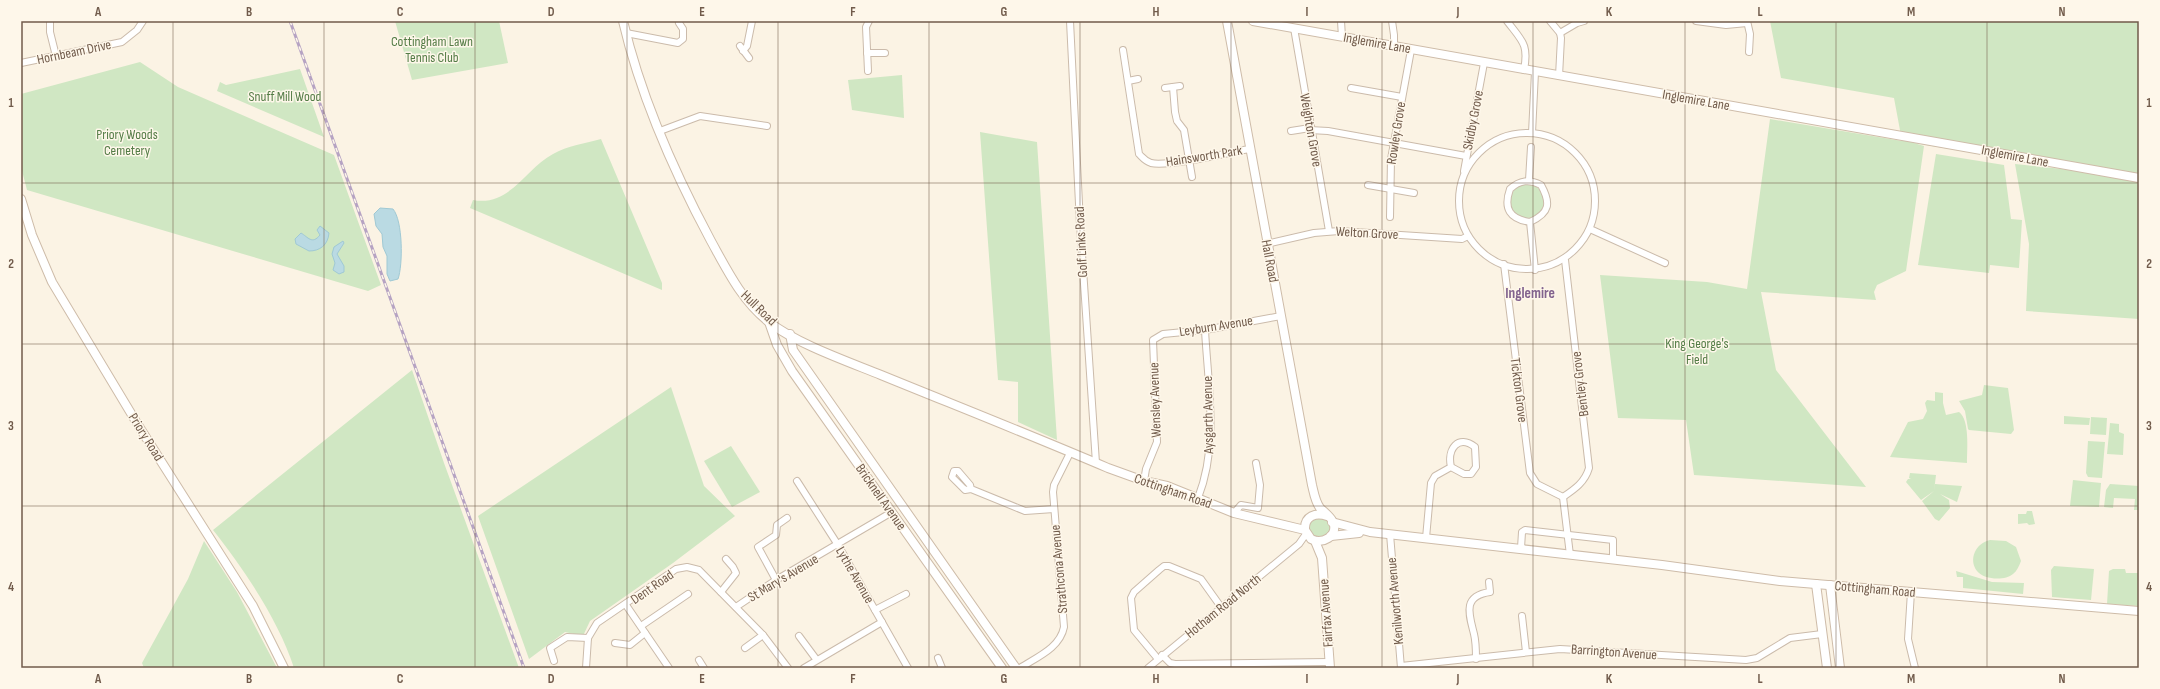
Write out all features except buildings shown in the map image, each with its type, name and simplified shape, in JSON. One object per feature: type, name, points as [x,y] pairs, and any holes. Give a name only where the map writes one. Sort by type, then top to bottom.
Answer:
[{"type":"street","points":[[50,21],[56,56]]},
{"type":"street","name":"Hornbeam Drive","points":[[21,62],[122,42],[137,30],[143,21]]},
{"type":"street","name":"Hull Road","points":[[623,21],[640,82],[693,208],[729,274],[747,301],[769,322],[790,334],[857,365],[1070,453]]},
{"type":"street","points":[[749,58],[741,49],[747,46],[752,21]]},
{"type":"street","points":[[868,71],[866,27],[869,21]]},
{"type":"street","name":"Golf Links Road","points":[[1070,21],[1080,231],[1096,463]]},
{"type":"street","name":"Hall Road","points":[[1227,21],[1266,244],[1316,500],[1330,519]]},
{"type":"street","name":"Inglemire Lane","points":[[1253,21],[1292,25],[1342,37],[1411,50],[2139,178]]},
{"type":"street","points":[[1341,21],[1342,37]]},
{"type":"street","points":[[1392,21],[1394,46]]},
{"type":"street","points":[[1507,21],[1524,43],[1527,50],[1524,70]]},
{"type":"street","points":[[1550,21],[1560,33],[1559,76]]},
{"type":"street","points":[[1560,33],[1576,23],[1584,21]]},
{"type":"street","points":[[1696,21],[1726,25],[1747,22],[1750,34],[1748,54]]},
{"type":"street","points":[[626,33],[678,43],[683,39],[683,29],[678,23]]},
{"type":"street","name":"Weighton Grove","points":[[1292,25],[1329,231]]},
{"type":"street","name":"Hainsworth Park","points":[[1123,50],[1139,154],[1145,161],[1153,163],[1190,160],[1249,149]]},
{"type":"street","name":"Rowley Grove","points":[[1390,217],[1390,169],[1411,50]]},
{"type":"street","points":[[867,53],[885,53]]},
{"type":"street","name":"Skidby Grove","points":[[1484,63],[1466,156],[1459,209],[1461,220],[1468,236],[1480,250],[1493,260],[1514,268],[1535,270]]},
{"type":"street","points":[[1532,133],[1535,72]]},
{"type":"street","points":[[1128,81],[1138,79]]},
{"type":"street","points":[[1165,88],[1180,86]]},
{"type":"street","points":[[1173,87],[1177,122],[1184,130],[1192,177]]},
{"type":"street","points":[[1351,88],[1402,97]]},
{"type":"street","points":[[660,131],[700,116],[767,127]]},
{"type":"street","points":[[1291,131],[1310,129],[1328,131],[1466,156]]},
{"type":"street","points":[[1463,177],[1468,166],[1481,151],[1494,142],[1509,135],[1532,133],[1553,138],[1563,143],[1585,164],[1594,186],[1596,200],[1593,224],[1584,240],[1565,260],[1545,269],[1535,270],[1530,222]]},
{"type":"street","points":[[1529,180],[1531,147]]},
{"type":"street","points":[[1529,180],[1541,184],[1547,195],[1545,211],[1540,217],[1530,222],[1518,220],[1512,215],[1507,202],[1510,189],[1522,181],[1529,180]]},
{"type":"street","points":[[1368,184],[1414,193]]},
{"type":"street","name":"Priory Road","points":[[21,199],[32,235],[52,282],[134,418],[253,606],[284,668]]},
{"type":"street","points":[[1590,229],[1665,263]]},
{"type":"street","name":"Welton Grove","points":[[1266,244],[1329,231],[1462,239],[1468,236]]},
{"type":"street","name":"Bentley Grove","points":[[1563,497],[1577,488],[1587,477],[1589,468],[1565,260]]},
{"type":"street","name":"Tickton Grove","points":[[1504,264],[1530,473],[1537,484],[1563,497]]},
{"type":"street","name":"Leyburn Avenue","points":[[1153,340],[1163,334],[1206,330],[1281,316]]},
{"type":"street","name":"Bricknell Avenue","points":[[769,322],[776,344],[792,371],[1002,668]]},
{"type":"street","name":"Aysgarth Avenue","points":[[1198,498],[1205,481],[1211,446],[1206,330]]},
{"type":"street","name":"Bricknell Avenue","points":[[790,334],[792,350],[1016,668]]},
{"type":"street","name":"Wensley Avenue","points":[[1144,481],[1146,469],[1157,442],[1153,340]]},
{"type":"street","points":[[1458,443],[1471,444],[1475,447],[1476,467],[1471,474],[1464,474],[1451,467],[1451,450],[1454,445],[1458,443]]},
{"type":"street","name":"Cottingham Road","points":[[1070,453],[1144,481],[1167,486],[1234,513],[1277,522],[1309,536]]},
{"type":"street","name":"Strathcona Avenue","points":[[1020,668],[1055,645],[1062,636],[1064,627],[1054,509],[1054,486],[1070,453]]},
{"type":"street","points":[[1234,513],[1241,505],[1258,508],[1260,485],[1255,463]]},
{"type":"street","points":[[1426,538],[1432,483],[1436,476],[1451,467]]},
{"type":"street","name":"Lythe Avenue","points":[[797,484],[838,545],[908,668]]},
{"type":"street","points":[[971,489],[1025,511],[1054,509]]},
{"type":"street","points":[[1563,497],[1569,534],[1570,555]]},
{"type":"street","name":"Hall Road","points":[[1309,518],[1316,500]]},
{"type":"street","name":"St Mary's Avenue","points":[[736,607],[776,580],[892,512]]},
{"type":"street","points":[[1319,513],[1330,519],[1334,529],[1329,538],[1322,542],[1309,536],[1309,518],[1319,513]]},
{"type":"street","points":[[776,580],[758,547],[776,535],[776,525],[787,518]]},
{"type":"street","name":"Cottingham Road","points":[[1277,522],[1309,518]]},
{"type":"street","name":"Cottingham Road","points":[[1330,519],[1370,532],[1521,548],[1816,584],[2139,611]]},
{"type":"street","points":[[1521,548],[1522,532],[1525,530],[1569,534],[1613,540],[1613,559]]},
{"type":"street","name":"Cottingham Road","points":[[1329,538],[1370,532]]},
{"type":"street","name":"Kenilworth Avenue","points":[[1390,534],[1401,667]]},
{"type":"street","name":"Hotham Road North","points":[[1148,668],[1309,536]]},
{"type":"street","name":"Fairfax Avenue","points":[[1309,536],[1322,558]]},
{"type":"street","name":"Fairfax Avenue","points":[[1329,538],[1322,558],[1329,665]]},
{"type":"street","points":[[721,592],[736,573],[726,559]]},
{"type":"street","points":[[1221,607],[1201,579],[1169,566],[1164,566],[1159,570],[1134,592],[1131,598],[1134,630],[1160,657],[1170,663],[1329,665]]},
{"type":"street","name":"Dent Road","points":[[588,638],[597,623],[626,605],[676,569],[687,567],[698,570],[721,592],[763,635],[788,668]]},
{"type":"street","points":[[1476,659],[1469,607],[1473,598],[1479,594],[1490,592],[1489,582]]},
{"type":"street","points":[[1816,584],[1827,668]]},
{"type":"street","points":[[1830,585],[1840,668]]},
{"type":"street","points":[[1911,592],[1908,640],[1915,668]]},
{"type":"street","points":[[641,626],[688,594]]},
{"type":"street","points":[[875,610],[906,594]]},
{"type":"street","points":[[626,605],[669,668]]},
{"type":"street","points":[[1522,616],[1526,652]]},
{"type":"street","points":[[804,668],[816,659],[882,622]]},
{"type":"street","points":[[615,643],[630,645],[646,633]]},
{"type":"street","name":"Barrington Avenue","points":[[1401,667],[1526,652],[1571,649],[1746,660],[1757,658],[1790,638],[1822,634]]},
{"type":"street","points":[[745,648],[763,635]]},
{"type":"street","points":[[799,636],[816,659]]},
{"type":"street","points":[[554,661],[550,648],[567,637],[588,638],[586,668]]},
{"type":"street","points":[[938,658],[942,668]]},
{"type":"street","points":[[698,660],[704,668]]},
{"type":"green space","name":"Cottingham Lawn Tennis Club","points":[[395,21],[499,21],[508,63],[412,80]]},
{"type":"green space","name":"King George's Field","points":[[1770,21],[2139,21],[2139,319],[2026,311],[2029,244],[2015,164],[2080,171],[1914,143],[1924,146],[1906,271],[1877,285],[1874,292],[1876,300],[1761,292],[1776,370],[1866,487],[1694,475],[1686,420],[1618,418],[1600,275],[1707,282],[1747,289],[1770,119],[1902,141],[1894,98],[1781,78]]},
{"type":"green space","name":"Priory Woods Cemetery","points":[[140,62],[178,87],[334,155],[381,285],[368,291],[27,190],[21,167],[21,94]]},
{"type":"green space","name":"Snuff Mill Wood","points":[[300,69],[324,137],[217,91],[220,82],[226,85]]},
{"type":"green space","points":[[902,75],[904,118],[852,110],[848,80]]},
{"type":"green space","points":[[980,132],[1037,142],[1057,440],[1018,422],[1018,382],[998,380]]},
{"type":"green space","points":[[601,139],[662,283],[662,290],[470,208],[473,200],[486,201],[497,198],[507,192],[517,185],[543,160],[558,151]]},
{"type":"green space","points":[[1936,154],[2004,165],[2011,219],[2022,220],[2019,268],[1990,265],[1989,273],[1918,265]]},
{"type":"green space","points":[[1530,184],[1537,186],[1542,191],[1544,201],[1542,211],[1537,216],[1524,218],[1517,216],[1512,211],[1510,198],[1512,191],[1517,186]]},
{"type":"green space","points":[[412,370],[444,463],[519,668],[294,668],[279,632],[260,596],[237,561],[213,530]]},
{"type":"green space","points":[[1984,385],[2008,388],[2014,430],[2011,434],[1968,429],[1965,411],[1959,401],[1982,395]]},
{"type":"green space","points":[[671,387],[704,486],[735,516],[673,563],[590,621],[583,636],[565,632],[529,659],[478,516]]},
{"type":"green space","points":[[1935,392],[1943,393],[1943,403],[1946,415],[1959,412],[1963,416],[1967,436],[1967,463],[1890,457],[1908,422],[1923,419],[1927,411],[1925,403],[1927,400],[1935,401]]},
{"type":"green space","points":[[2064,416],[2090,418],[2089,425],[2064,424]]},
{"type":"green space","points":[[2091,417],[2107,418],[2106,435],[2090,434]]},
{"type":"green space","points":[[2110,423],[2119,424],[2119,432],[2124,434],[2123,455],[2107,454]]},
{"type":"green space","points":[[2088,441],[2105,442],[2102,478],[2088,477],[2086,473]]},
{"type":"green space","points":[[731,446],[760,492],[732,507],[704,461]]},
{"type":"green space","points":[[1910,473],[1936,475],[1934,491],[1921,500],[1906,482],[1908,479],[1911,479],[1909,478]]},
{"type":"green space","points":[[2073,480],[2101,483],[2099,507],[2070,506]]},
{"type":"green space","points":[[1935,484],[1962,486],[1957,502],[1940,494],[1949,500],[1950,508],[1939,521],[1935,519],[1922,501],[1934,491]]},
{"type":"green space","points":[[2110,484],[2139,486],[2139,510],[2134,510],[2135,499],[2114,498],[2113,508],[2104,507],[2106,490]]},
{"type":"green space","points":[[2027,511],[2032,511],[2035,524],[2018,524],[2018,514],[2026,514]]},
{"type":"green space","points":[[1319,517],[1327,520],[1330,528],[1327,536],[1319,539],[1311,536],[1308,528],[1311,520]]},
{"type":"green space","points":[[1990,540],[2006,541],[2016,547],[2021,561],[2019,567],[2013,574],[2005,578],[1989,578],[1977,571],[1973,562],[1975,552],[1981,544]]},
{"type":"green space","points":[[204,541],[237,592],[277,668],[144,668],[142,663],[188,579]]},
{"type":"green space","points":[[2054,566],[2094,569],[2091,600],[2052,597],[2051,570]]},
{"type":"green space","points":[[2113,569],[2125,569],[2126,573],[2139,573],[2139,606],[2107,604],[2109,571]]},
{"type":"green space","points":[[1956,571],[1992,582],[2024,583],[2023,594],[1963,588],[1963,577],[1957,577]]},
{"type":"water","points":[[380,208],[393,209],[399,223],[401,243],[400,272],[398,279],[390,281],[387,274],[387,256],[383,247],[382,234],[376,226],[374,214]]},
{"type":"water","points":[[320,226],[329,233],[327,241],[323,246],[317,250],[309,251],[296,244],[295,239],[301,233],[312,240],[317,238],[320,235],[317,230]]},
{"type":"water","points":[[343,241],[344,243],[337,254],[344,266],[344,272],[339,274],[333,270],[335,263],[332,254],[334,247]]},
{"type":"railway","points":[[290,21],[524,668]]},
{"type":"district","name":"Inglemire","points":[[1530,293]]}]
